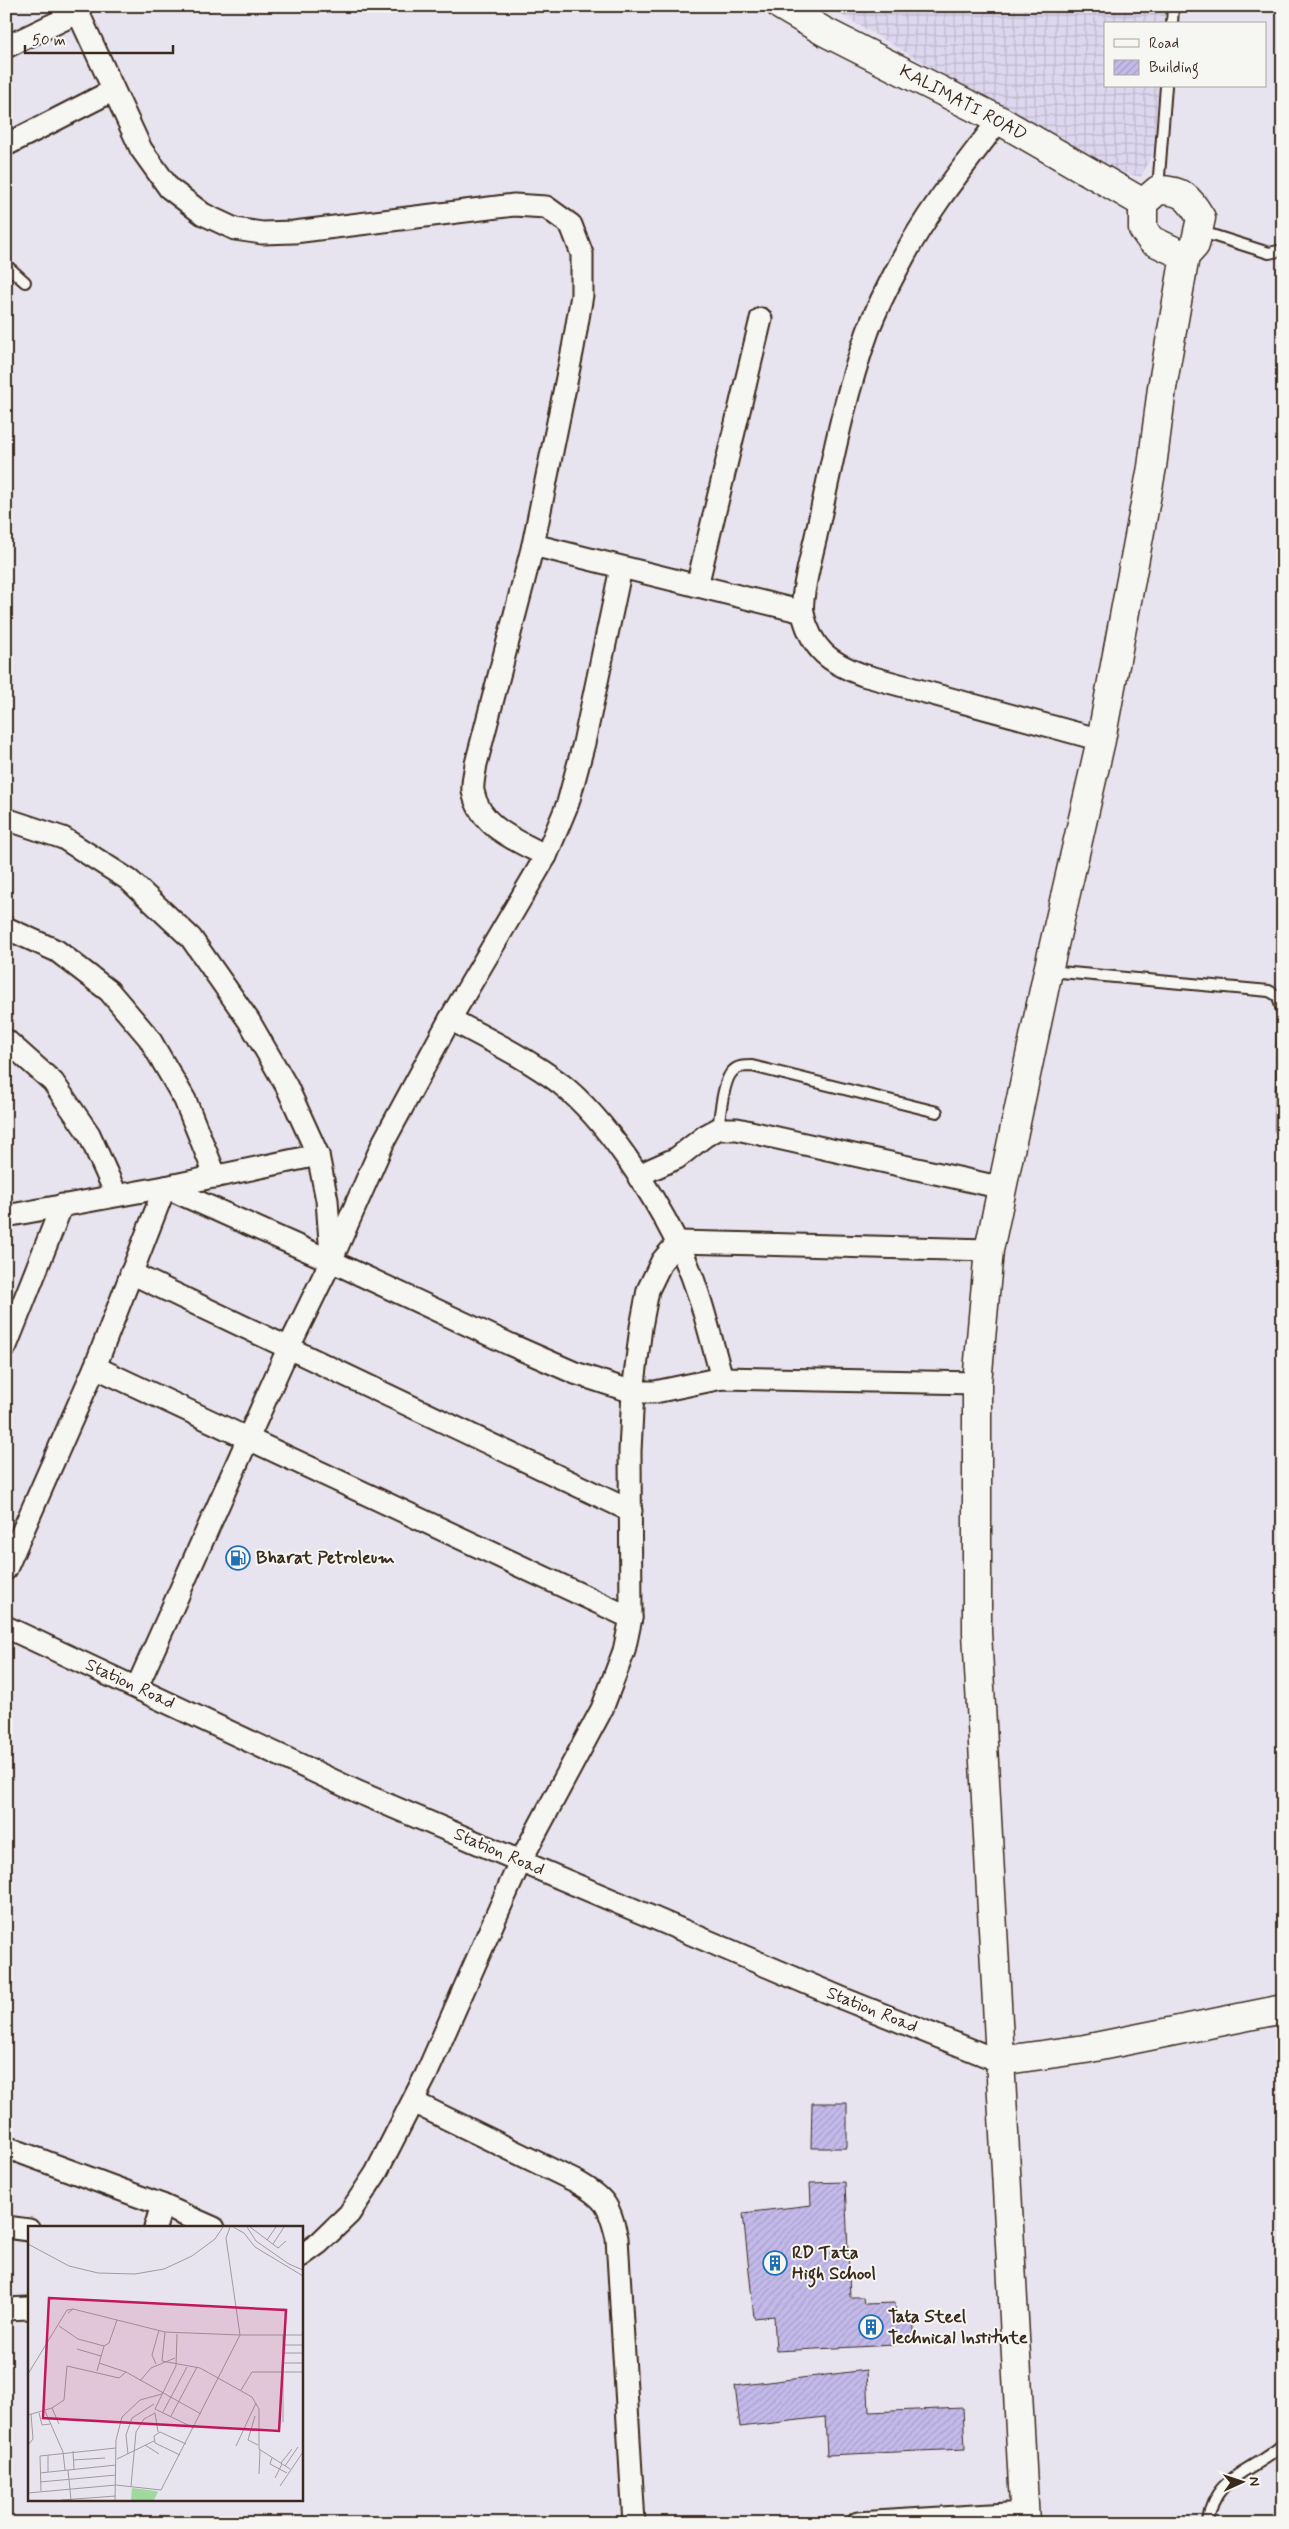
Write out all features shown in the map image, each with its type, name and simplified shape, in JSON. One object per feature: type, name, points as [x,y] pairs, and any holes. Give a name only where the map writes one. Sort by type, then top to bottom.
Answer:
[{"type":"main road","name":"KALIMATI ROAD","points":[[782,6],[825,32],[1150,196]]},
{"type":"main road","points":[[1025,2518],[977,1632],[977,1383],[989,1250],[1004,1188],[1048,971],[1101,740],[1152,467],[1162,388],[1186,256],[1195,245],[1201,218],[1191,201],[1174,190],[1150,196],[1143,229],[1151,240],[1186,256]]},
{"type":"main road","points":[[999,2061],[1066,2053],[1283,2010]]},
{"type":"street","points":[[6,47],[76,10],[112,91],[141,149],[169,188],[203,214],[236,229],[262,233],[294,232],[514,205],[546,207],[572,225],[582,254],[582,295],[573,348],[533,545],[476,764],[473,790],[478,808],[490,825],[546,856]]},
{"type":"street","points":[[6,145],[112,91]]},
{"type":"street","points":[[999,120],[944,192],[902,258],[868,330],[843,415],[808,574],[803,612],[810,634],[823,654],[838,666],[863,675],[1101,740]]},
{"type":"street","points":[[697,586],[761,319]]},
{"type":"street","points":[[533,545],[803,612]]},
{"type":"street","points":[[137,1687],[288,1349],[331,1261],[384,1141],[450,1019],[546,856],[568,803],[584,743],[621,568]]},
{"type":"street","points":[[6,819],[63,838],[129,880],[191,938],[249,1021],[287,1087],[318,1155],[327,1200],[331,1261]]},
{"type":"street","points":[[6,928],[57,951],[109,992],[149,1038],[185,1100],[216,1177]]},
{"type":"street","points":[[450,1019],[518,1057],[561,1084],[601,1123],[639,1178],[678,1242],[696,1289],[722,1378]]},
{"type":"street","points":[[6,1040],[53,1082],[89,1134],[116,1194]]},
{"type":"street","points":[[639,1178],[650,1170],[677,1158],[705,1136],[718,1129],[737,1129],[1004,1188]]},
{"type":"street","points":[[6,1216],[116,1194],[165,1187],[318,1155]]},
{"type":"street","points":[[165,1187],[331,1261],[517,1348],[590,1379],[633,1392],[655,1392],[722,1378],[977,1383]]},
{"type":"street","points":[[6,1569],[95,1367],[165,1187]]},
{"type":"street","points":[[6,1346],[62,1205]]},
{"type":"street","points":[[678,1242],[989,1250]]},
{"type":"street","points":[[302,2255],[319,2244],[349,2214],[376,2173],[413,2102],[520,1862],[602,1709],[624,1651],[631,1618],[630,1451],[633,1392],[648,1290],[662,1261],[678,1242]]},
{"type":"street","points":[[131,1273],[631,1511]]},
{"type":"street","points":[[95,1367],[631,1618]]},
{"type":"street","name":"Station Road","points":[[6,1627],[358,1792],[835,1995],[999,2061]]},
{"type":"street","points":[[413,2102],[577,2182],[595,2192],[610,2209],[617,2238],[634,2523]]},
{"type":"street","points":[[6,2147],[162,2205],[209,2226]]},
{"type":"street","points":[[155,2226],[162,2205]]},
{"type":"street","points":[[6,2226],[28,2230]]},
{"type":"street","points":[[6,2308],[28,2308]]},
{"type":"street","points":[[858,2523],[1025,2518]]},
{"type":"lane","points":[[1172,22],[1173,6]]},
{"type":"lane","points":[[1150,196],[1166,88]]},
{"type":"lane","points":[[1198,231],[1270,253],[1283,250]]},
{"type":"lane","points":[[6,264],[25,282]]},
{"type":"lane","points":[[1048,971],[1269,992],[1283,990]]},
{"type":"lane","points":[[1269,992],[1278,996],[1283,1015]]},
{"type":"lane","points":[[1281,1129],[1283,1025]]},
{"type":"lane","points":[[718,1129],[727,1082],[731,1072],[739,1067],[752,1066],[936,1112]]},
{"type":"lane","points":[[1208,2523],[1209,2513],[1220,2488],[1241,2471],[1272,2454],[1283,2444]]},
{"type":"shaded area","points":[[826,6],[1165,6],[1164,22],[1104,22],[1104,88],[1159,88],[1153,153],[1141,177],[1106,169]]},
{"type":"building","points":[[812,2103],[847,2103],[847,2148],[811,2148]]},
{"type":"building","points":[[845,2182],[850,2297],[863,2297],[864,2304],[895,2303],[896,2318],[914,2318],[914,2339],[894,2340],[894,2345],[776,2351],[774,2316],[754,2318],[743,2213],[811,2205],[810,2183]]},
{"type":"building","points":[[867,2370],[869,2412],[963,2408],[965,2449],[827,2455],[825,2417],[740,2427],[735,2386]]},
{"type":"place","name":"Bharat Petroleum","points":[[238,1558]]},
{"type":"place","name":"RD Tata High School","points":[[775,2263]]},
{"type":"place","name":"Tata Steel Technical Institute","points":[[871,2327]]}]
